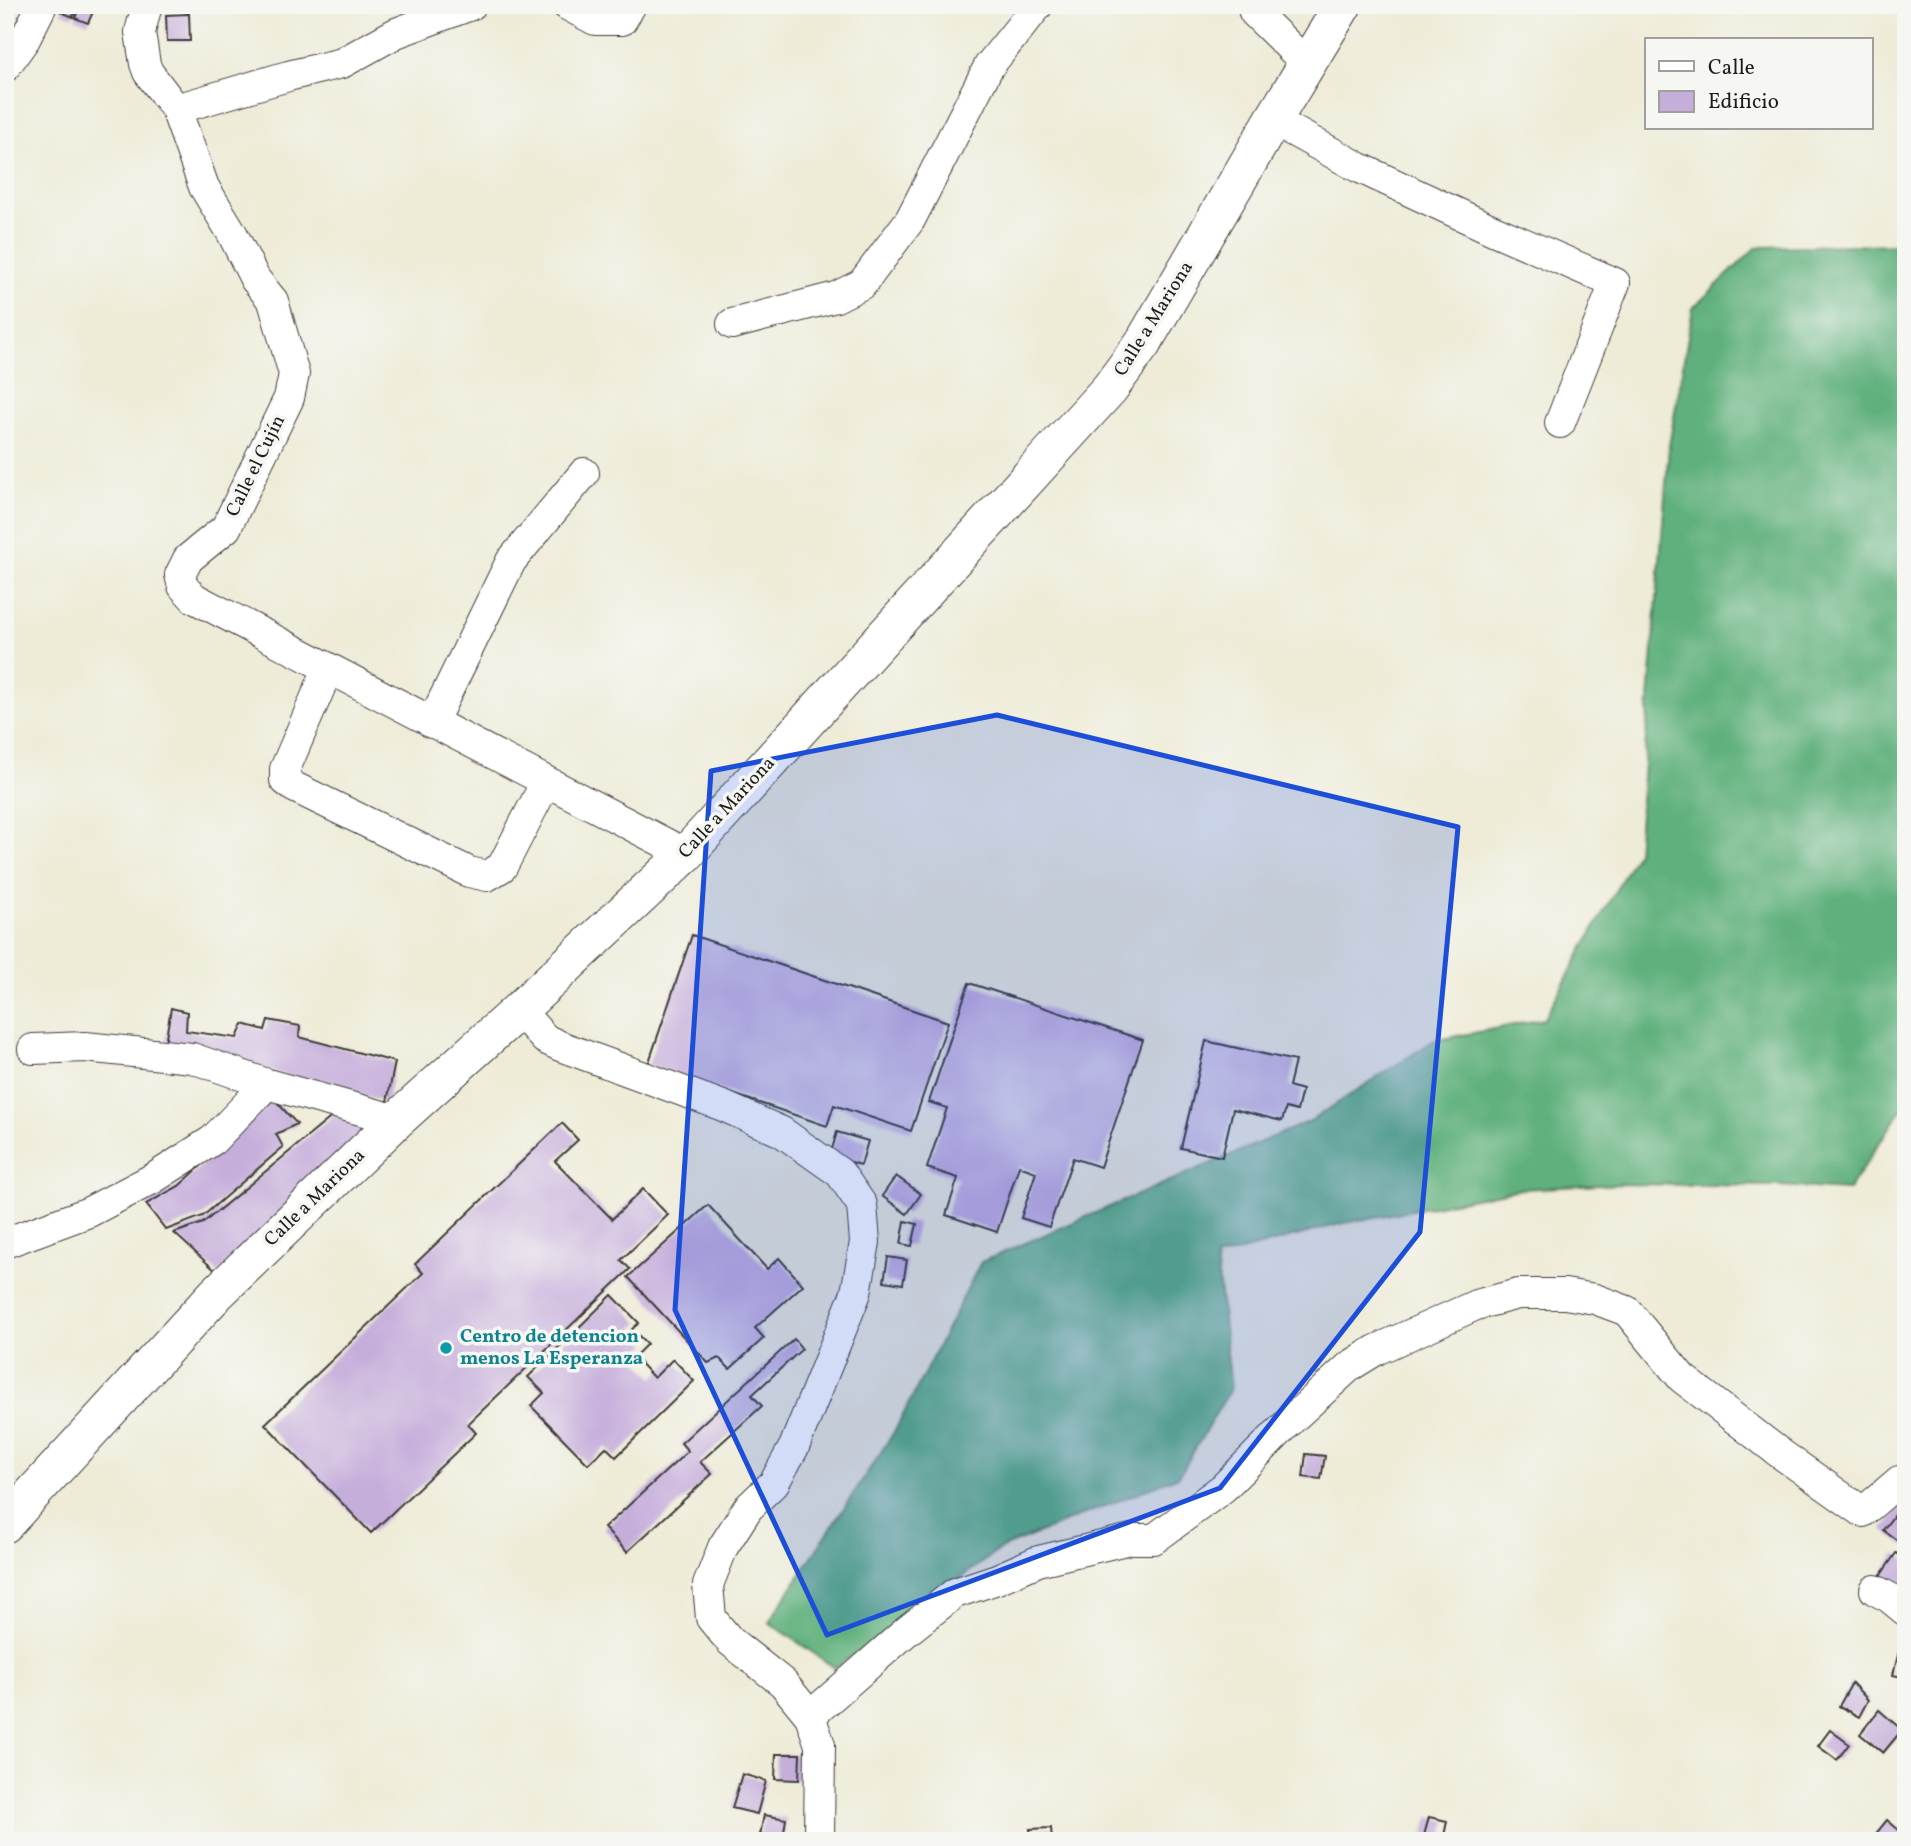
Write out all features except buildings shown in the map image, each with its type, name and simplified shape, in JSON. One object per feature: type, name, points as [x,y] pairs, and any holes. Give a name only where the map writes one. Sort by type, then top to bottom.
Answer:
[{"type":"main road","name":"Calle a Mariona","points":[[5,1524],[216,1294],[397,1119],[519,1010],[686,854],[1110,388],[1143,342],[1343,5]]},
{"type":"street","points":[[5,67],[25,39],[42,5]]},
{"type":"street","name":"Calle el Cujín","points":[[147,5],[140,32],[142,55],[148,72],[176,109],[204,187],[232,233],[255,279],[273,301],[294,374],[289,398],[226,528],[188,559],[180,575],[183,586],[194,598],[686,854]]},
{"type":"street","points":[[176,109],[288,75],[342,63],[396,33],[471,5]]},
{"type":"street","points":[[567,5],[595,20],[622,20],[631,5]]},
{"type":"street","points":[[732,324],[836,297],[862,284],[910,220],[989,66],[1038,5]]},
{"type":"street","points":[[1252,5],[1254,12],[1307,64]]},
{"type":"street","points":[[1273,120],[1358,167],[1615,283],[1560,423]]},
{"type":"street","points":[[432,723],[511,561],[584,472]]},
{"type":"street","points":[[328,669],[285,769],[285,780],[294,787],[469,872],[487,876],[502,867],[546,782]]},
{"type":"street","points":[[519,1010],[540,1034],[560,1046],[723,1106],[782,1132],[840,1173],[862,1205],[865,1242],[856,1293],[794,1447],[774,1483],[748,1508],[723,1547],[708,1585],[711,1618],[730,1641],[783,1683],[810,1716],[820,1745],[819,1841]]},
{"type":"street","points":[[33,1049],[85,1047],[192,1058],[267,1084],[397,1119]]},
{"type":"street","points":[[5,1243],[89,1212],[154,1178],[213,1140],[267,1084]]},
{"type":"street","points":[[810,1716],[955,1593],[1038,1561],[1131,1539],[1154,1539],[1223,1488],[1350,1366],[1376,1350],[1463,1311],[1518,1294],[1565,1294],[1595,1299],[1627,1311],[1682,1378],[1781,1454],[1863,1512],[1899,1481],[1906,1485]]},
{"type":"street","points":[[1875,1590],[1906,1611]]},
{"type":"highlighted area","points":[[997,715],[1458,827],[1420,1232],[1220,1488],[827,1635],[675,1310],[711,771]]},
{"type":"green space","points":[[1906,244],[1906,1103],[1848,1190],[1778,1186],[1622,1184],[1521,1189],[1340,1224],[1216,1258],[1231,1388],[1179,1476],[1002,1548],[835,1668],[769,1622],[896,1429],[981,1262],[1310,1121],[1433,1041],[1544,1019],[1637,852],[1669,446],[1693,308],[1757,247]]},
{"type":"place","name":"Centro de detencion menos La Esperanza","points":[[446,1348]]}]
